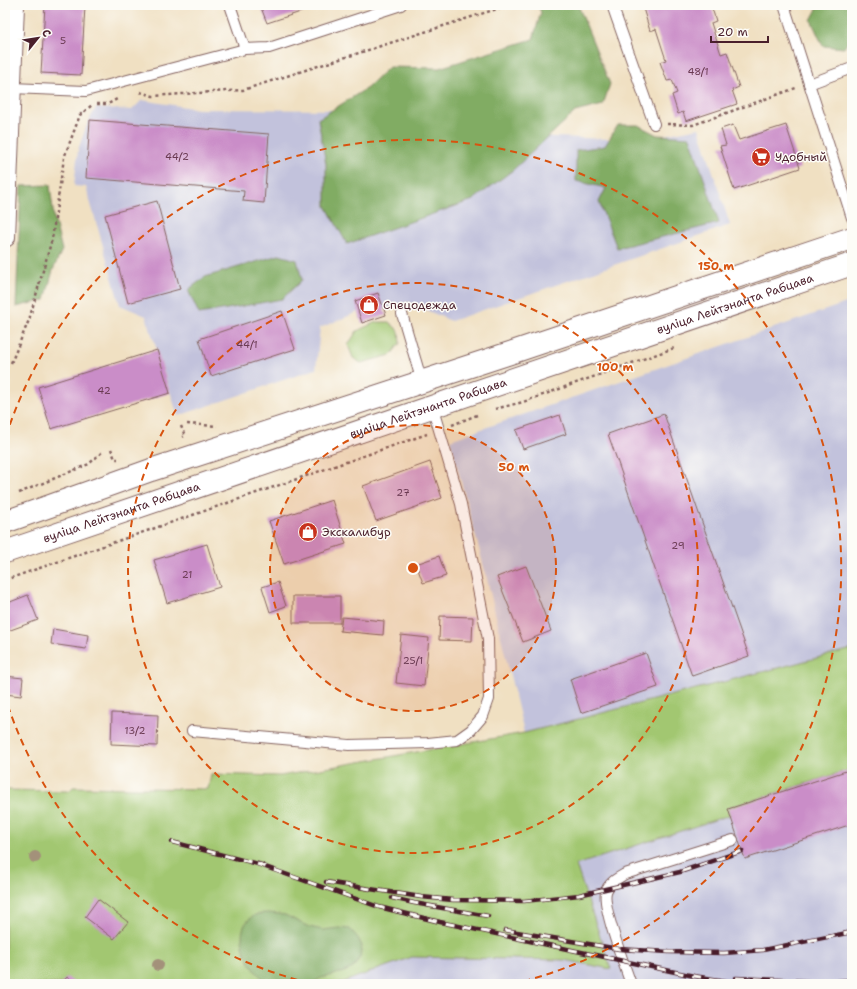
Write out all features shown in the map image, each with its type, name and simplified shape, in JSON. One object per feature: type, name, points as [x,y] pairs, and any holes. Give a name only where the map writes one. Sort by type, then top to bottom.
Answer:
[{"type":"highway","name":"вуліца Лейтэнанта Рабцава","points":[[5,522],[151,470],[422,382],[852,238]]},
{"type":"highway","name":"вуліца Лейтэнанта Рабцава","points":[[5,552],[852,264]]},
{"type":"street","points":[[5,237],[14,5]]},
{"type":"lane","points":[[230,5],[245,49]]},
{"type":"lane","points":[[11,88],[86,91],[245,49],[269,48],[401,5]]},
{"type":"lane","points":[[612,5],[654,124]]},
{"type":"lane","points":[[784,5],[852,218]]},
{"type":"lane","points":[[809,84],[852,68]]},
{"type":"lane","points":[[402,314],[422,382]]},
{"type":"lane","points":[[192,732],[349,745],[428,743],[457,740],[471,730],[483,716],[489,699],[488,639],[461,504],[432,406]]},
{"type":"lane","points":[[631,984],[611,922],[605,893],[607,888],[612,882],[625,874],[733,840]]},
{"type":"path","points":[[113,83],[153,96],[243,90],[509,5]]},
{"type":"path","points":[[654,124],[693,125],[809,84]]},
{"type":"path","points":[[11,363],[29,320],[52,239],[64,158],[80,116],[93,104],[108,104],[122,96]]},
{"type":"path","points":[[178,438],[185,436],[181,426]]},
{"type":"path","points":[[111,449],[115,459],[122,457]]},
{"type":"path","points":[[18,494],[89,464],[102,452]]},
{"type":"shaded area","points":[[142,100],[198,109],[350,110],[349,130],[639,140],[699,128],[730,225],[451,321],[408,302],[384,309],[386,315],[362,323],[358,312],[320,328],[316,369],[178,416],[146,316],[120,305],[86,187],[74,186],[78,150],[88,122],[96,108],[132,110]]},
{"type":"shaded area","points":[[852,301],[852,649],[524,733],[485,571],[450,440]]},
{"type":"shaded area","points":[[852,776],[852,984],[338,984],[412,957],[564,960],[610,969],[576,865]]},
{"type":"green space","points":[[537,5],[578,5],[610,84],[603,105],[575,112],[513,170],[473,200],[347,244],[326,206],[326,164],[318,119],[367,88],[389,67],[439,68],[533,39],[541,12]]},
{"type":"green space","points":[[819,5],[852,5],[852,35],[844,48],[823,46],[811,20]]},
{"type":"green space","points":[[618,125],[638,125],[657,135],[690,137],[719,223],[617,248],[599,202],[606,188],[576,181],[576,150],[605,146]]},
{"type":"green space","points":[[50,185],[54,218],[62,250],[53,270],[45,300],[16,307],[21,186]]},
{"type":"green space","points":[[279,255],[297,260],[302,280],[282,299],[199,314],[188,290],[205,277]]},
{"type":"green space","points":[[376,322],[389,322],[399,331],[400,343],[391,355],[361,363],[353,358],[348,345],[357,331]]},
{"type":"green space","points":[[852,649],[852,769],[728,808],[730,815],[576,865],[611,969],[564,960],[412,957],[338,984],[5,984],[5,790],[69,791],[73,787],[208,789],[211,774],[280,776],[524,733]]},
{"type":"green space","points":[[270,913],[285,915],[309,927],[323,930],[339,928],[350,929],[358,938],[362,946],[360,957],[353,968],[321,978],[311,984],[271,984],[263,979],[249,962],[242,941],[243,931],[247,922],[257,914]]},
{"type":"building","points":[[45,5],[85,6],[81,75],[41,73]]},
{"type":"building","points":[[260,5],[322,5],[267,23]]},
{"type":"building","points":[[642,5],[711,5],[716,21],[711,23],[721,54],[727,52],[739,87],[732,90],[737,104],[686,121],[683,112],[678,114],[672,95],[677,93],[672,80],[667,81],[660,62],[666,60],[656,29],[650,31]]},
{"type":"building","points":[[90,120],[269,134],[264,203],[243,201],[244,191],[86,178]]},
{"type":"building","points":[[733,125],[739,140],[786,125],[800,168],[734,190],[720,146],[726,145],[721,129]]},
{"type":"building","points":[[157,201],[180,289],[128,303],[105,215]]},
{"type":"building","name":"Спецодежда","points":[[378,293],[386,315],[362,323],[355,301]]},
{"type":"building","points":[[282,311],[295,349],[211,376],[199,339]]},
{"type":"building","points":[[157,350],[170,393],[51,429],[38,387]]},
{"type":"building","points":[[664,414],[749,656],[692,676],[608,434]]},
{"type":"building","points":[[560,415],[566,434],[523,449],[516,430]]},
{"type":"building","points":[[430,462],[442,498],[376,521],[363,486]]},
{"type":"building","name":"Экскалибур","points":[[332,500],[346,544],[284,564],[269,521]]},
{"type":"building","points":[[207,544],[220,587],[167,603],[154,560]]},
{"type":"building","points":[[439,556],[446,576],[423,583],[416,564]]},
{"type":"building","points":[[526,566],[551,631],[523,642],[497,577]]},
{"type":"building","points":[[278,582],[286,606],[270,612],[262,587]]},
{"type":"building","points":[[28,595],[38,620],[5,632],[5,604]]},
{"type":"building","points":[[293,596],[340,596],[340,623],[293,623]]},
{"type":"building","points":[[440,616],[473,617],[472,641],[439,640]]},
{"type":"building","points":[[342,617],[384,621],[383,635],[340,631]]},
{"type":"building","points":[[53,629],[88,635],[86,649],[51,644]]},
{"type":"building","points":[[401,635],[429,638],[424,686],[396,683]]},
{"type":"building","points":[[646,653],[658,687],[581,713],[570,679]]},
{"type":"building","points":[[5,676],[23,678],[21,696],[5,694]]},
{"type":"building","points":[[112,713],[158,715],[157,746],[111,744]]},
{"type":"building","points":[[852,769],[852,824],[745,859],[728,809]]},
{"type":"building","points":[[98,899],[128,922],[114,939],[85,917]]},
{"type":"building","points":[[67,977],[76,984],[61,984]]},
{"type":"railway","points":[[172,842],[262,865]]},
{"type":"railway","points":[[326,882],[421,897],[453,900],[524,901],[579,895],[680,872],[742,851]]},
{"type":"railway","points":[[257,864],[379,907],[440,922],[694,976],[745,984]]},
{"type":"railway","points":[[392,898],[488,916]]},
{"type":"railway","points":[[505,930],[619,949],[724,953],[763,950],[852,932]]},
{"type":"railway","points":[[736,978],[827,982],[852,980]]},
{"type":"place","name":"Удобный","points":[[761,157]]},
{"type":"place","name":"Спецодежда","points":[[369,305]]},
{"type":"place","name":"Экскалибур","points":[[308,532]]}]
